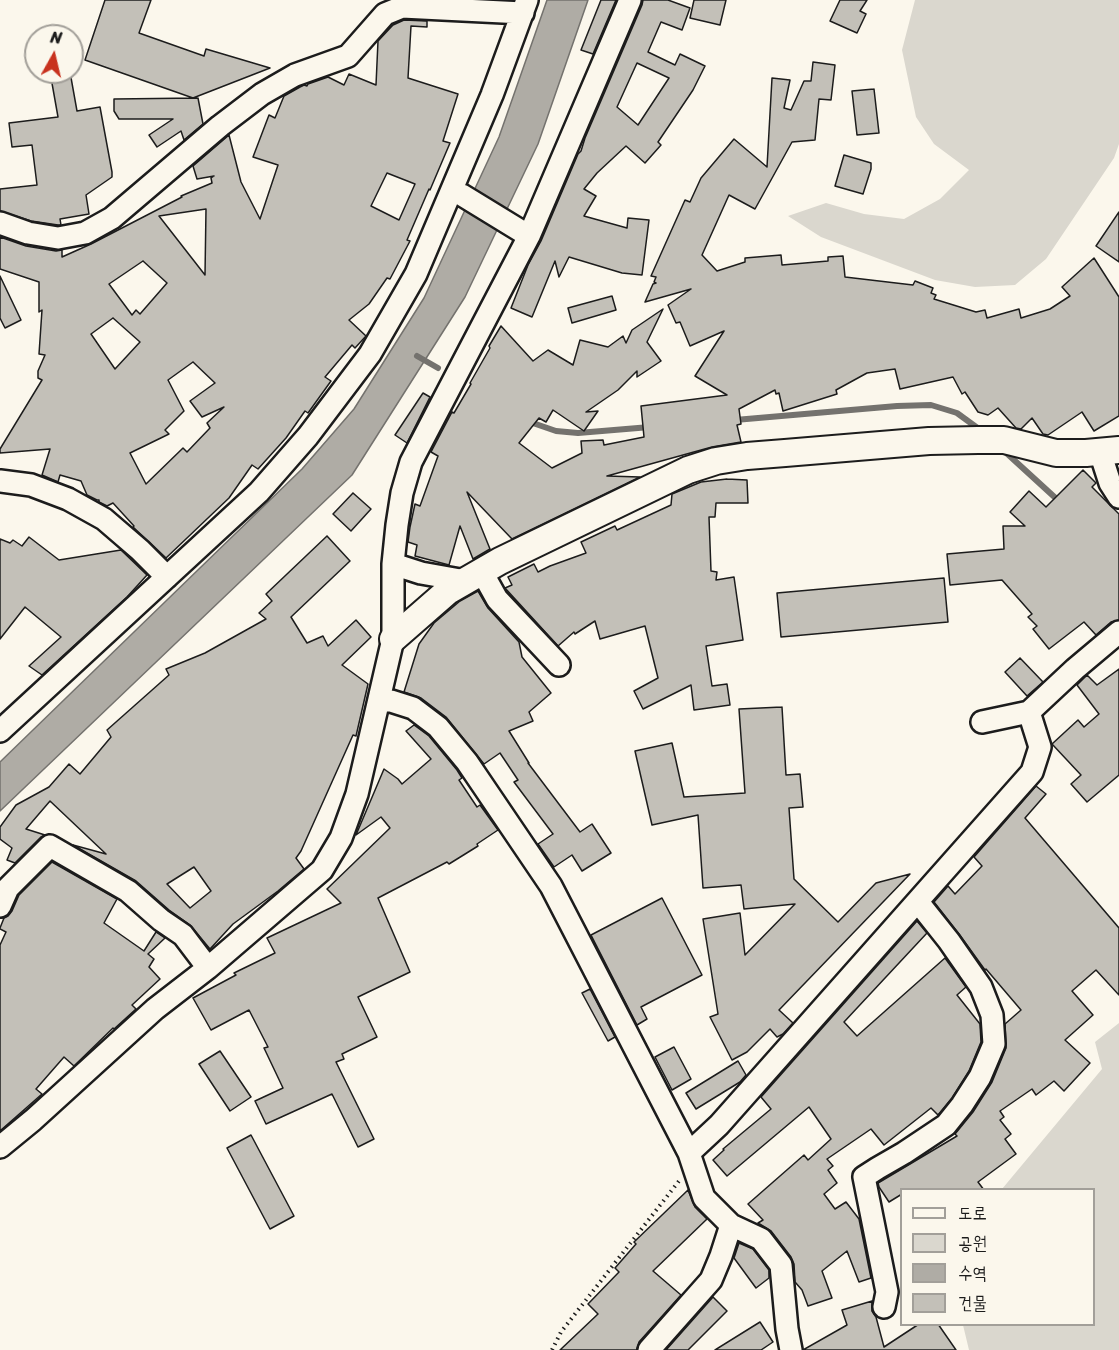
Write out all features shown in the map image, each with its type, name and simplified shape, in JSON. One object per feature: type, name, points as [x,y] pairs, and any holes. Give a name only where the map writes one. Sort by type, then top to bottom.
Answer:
[{"type":"main road","points":[[393,639],[448,591],[500,561],[688,470],[716,461],[747,456],[929,441],[1004,440],[1056,453],[1109,451]]},
{"type":"street","points":[[0,1147],[155,1009],[208,968],[322,870],[341,838],[357,794],[393,639],[393,564],[402,493],[411,462],[523,233],[630,0]]},
{"type":"street","points":[[0,223],[58,238],[85,233],[112,218],[220,126],[262,94],[295,75],[348,56],[385,14],[402,7],[526,7],[457,194],[416,274],[370,354],[308,436],[259,492],[0,731]]},
{"type":"street","points":[[457,194],[523,233]]},
{"type":"street","points":[[1109,451],[1110,483],[1119,497]]},
{"type":"street","points":[[0,481],[31,485],[68,498],[104,519],[167,577]]},
{"type":"street","points":[[393,564],[421,573],[474,577],[559,665]]},
{"type":"street","points":[[982,722],[1029,712],[1119,632]]},
{"type":"street","points":[[379,701],[391,701],[413,708],[438,728],[467,762],[551,886],[691,1159],[704,1198],[731,1225],[761,1239],[781,1265],[791,1350]]},
{"type":"street","points":[[691,1159],[1032,772],[1040,747],[1029,712]]},
{"type":"street","points":[[0,906],[8,888],[50,846],[128,891],[161,920],[183,935],[208,968]]},
{"type":"street","points":[[884,1307],[887,1292],[864,1177],[946,1125],[980,1077],[994,1044],[992,1015],[981,987],[950,940],[918,902]]},
{"type":"street","points":[[649,1350],[711,1280],[731,1225]]},
{"type":"path","points":[[552,1350],[561,1332],[691,1159]]},
{"type":"green space","points":[[915,0],[1119,0],[1119,144],[1114,158],[1046,259],[1015,285],[975,287],[935,280],[821,237],[788,216],[826,203],[864,214],[904,219],[940,199],[969,170],[934,144],[916,117],[902,50]]},
{"type":"green space","points":[[1119,1023],[1119,1350],[969,1350],[963,1326],[1095,1326],[1095,1188],[1003,1188],[1102,1069],[1095,1042]]},
{"type":"water","points":[[547,0],[588,0],[538,144],[465,297],[352,475],[0,811],[0,762],[302,469],[354,409],[424,298],[499,137]]},
{"type":"building","points":[[105,0],[151,0],[139,33],[204,56],[206,49],[270,68],[193,98],[85,60]]},
{"type":"building","points":[[601,0],[616,0],[593,54],[581,50]]},
{"type":"building","points":[[643,0],[668,0],[690,8],[682,30],[661,22],[648,52],[675,65],[680,54],[705,66],[693,90],[658,142],[661,145],[645,163],[626,146],[597,173],[584,189],[596,196],[584,216],[627,228],[628,218],[649,220],[642,275],[622,273],[569,257],[559,277],[555,261],[532,317],[511,308],[528,265],[581,151]],"holes":[[[637,63],[669,78],[638,125],[617,107]]]},
{"type":"building","points":[[694,0],[726,0],[720,25],[690,18]]},
{"type":"building","points":[[840,0],[867,0],[860,11],[866,14],[857,33],[830,21]]},
{"type":"building","points":[[404,20],[427,21],[427,27],[411,26],[408,78],[458,94],[443,141],[450,143],[407,240],[410,241],[390,279],[387,278],[369,304],[349,320],[366,336],[355,348],[352,345],[325,377],[331,381],[308,413],[305,411],[286,438],[258,469],[252,465],[229,498],[166,558],[133,527],[113,503],[107,506],[87,495],[81,481],[60,475],[58,482],[42,475],[50,449],[0,453],[0,449],[42,380],[38,378],[38,371],[45,355],[39,354],[42,310],[39,312],[39,282],[0,269],[0,237],[26,246],[62,250],[62,257],[181,196],[212,183],[211,178],[214,176],[197,179],[193,166],[229,135],[241,182],[260,219],[278,165],[253,157],[269,115],[275,118],[284,96],[304,85],[307,86],[328,77],[344,85],[349,74],[376,85],[378,41],[393,25]],"holes":[[[387,173],[415,184],[399,220],[371,206]],[[206,209],[205,275],[159,216]],[[143,261],[167,283],[140,314],[136,310],[132,315],[109,284]],[[113,318],[140,342],[115,369],[91,334]],[[193,362],[215,383],[190,401],[202,417],[224,407],[207,423],[210,428],[187,452],[183,448],[146,484],[130,453],[169,434],[165,430],[184,411],[168,380]]]},
{"type":"building","points":[[813,62],[835,65],[831,100],[819,99],[815,140],[792,142],[755,209],[729,195],[702,255],[717,271],[745,262],[745,258],[781,255],[782,265],[828,261],[828,257],[843,256],[845,277],[913,285],[915,281],[933,288],[931,293],[936,295],[934,299],[976,312],[985,310],[987,318],[1019,309],[1021,318],[1050,309],[1070,296],[1062,287],[1094,258],[1119,297],[1119,416],[1094,431],[1082,412],[1048,435],[1043,434],[1032,418],[1021,429],[1016,428],[998,408],[988,415],[978,412],[965,392],[962,394],[953,377],[900,389],[895,369],[867,373],[836,390],[837,394],[783,411],[779,393],[776,394],[775,390],[739,409],[741,424],[737,425],[741,442],[712,447],[607,476],[640,477],[512,539],[467,492],[490,549],[473,559],[460,526],[449,565],[415,556],[417,545],[408,542],[410,527],[415,504],[420,506],[438,456],[431,452],[452,412],[454,413],[471,384],[501,326],[533,361],[548,350],[573,365],[580,340],[608,347],[623,336],[626,343],[632,330],[663,309],[647,342],[661,361],[637,377],[637,371],[618,390],[586,412],[598,411],[584,431],[553,410],[546,422],[539,418],[519,443],[552,468],[582,453],[581,441],[603,440],[604,445],[644,437],[641,406],[727,395],[695,376],[724,331],[690,346],[680,322],[676,323],[668,305],[691,289],[645,302],[653,284],[656,283],[654,282],[656,277],[651,276],[685,200],[690,202],[701,178],[734,139],[767,167],[772,78],[790,80],[784,108],[791,110],[804,81],[811,81]]},
{"type":"building","points":[[52,84],[72,84],[77,111],[100,107],[112,177],[86,195],[89,214],[60,219],[61,225],[31,221],[0,211],[0,189],[37,185],[32,145],[12,147],[9,123],[58,117]]},
{"type":"building","points":[[874,89],[879,133],[857,135],[852,91]]},
{"type":"building","points":[[198,98],[203,124],[184,140],[181,131],[157,147],[149,135],[173,119],[119,119],[114,111],[114,99]]},
{"type":"building","points":[[844,155],[871,163],[863,194],[835,186]]},
{"type":"building","points":[[1119,212],[1119,262],[1096,246]]},
{"type":"building","points":[[0,276],[21,320],[5,328],[0,318]]},
{"type":"building","points":[[612,296],[616,310],[572,323],[568,308]]},
{"type":"building","points":[[423,393],[430,397],[407,443],[395,435]]},
{"type":"building","points":[[1083,470],[1096,483],[1092,487],[1119,514],[1119,620],[1111,622],[1096,635],[1084,622],[1049,649],[1033,629],[1037,626],[1028,617],[1032,614],[1002,580],[950,585],[947,554],[1004,549],[1003,526],[1025,526],[1010,512],[1029,491],[1046,507]]},
{"type":"building","points":[[727,479],[747,480],[748,503],[716,503],[715,517],[709,517],[711,571],[717,572],[716,580],[734,577],[743,640],[706,646],[712,686],[727,684],[730,705],[694,710],[691,685],[643,709],[634,691],[658,678],[645,626],[600,639],[595,621],[575,634],[574,632],[558,646],[505,588],[512,585],[508,577],[534,564],[538,572],[586,553],[581,542],[615,526],[617,530],[671,505],[672,494],[701,482]]},
{"type":"building","points":[[353,493],[371,509],[351,531],[333,514]]},
{"type":"building","points":[[327,536],[350,561],[291,617],[307,643],[323,636],[328,646],[356,620],[371,637],[342,665],[368,684],[356,736],[353,735],[296,858],[304,869],[233,924],[210,949],[190,925],[136,881],[73,845],[106,854],[50,801],[26,829],[45,835],[15,863],[7,860],[12,848],[0,839],[0,827],[16,805],[49,787],[69,764],[80,774],[111,737],[107,730],[169,675],[166,669],[205,653],[266,619],[259,613],[272,601],[266,594]],"holes":[[[194,867],[211,891],[190,908],[167,884]]]},
{"type":"building","points":[[29,537],[59,560],[121,550],[147,575],[127,597],[42,675],[29,666],[61,637],[25,607],[0,639],[0,539],[10,543],[13,540],[22,546]]},
{"type":"building","points":[[944,578],[948,622],[781,637],[777,593]]},
{"type":"building","points":[[478,591],[488,608],[519,642],[522,657],[551,693],[529,712],[533,721],[509,731],[528,763],[580,832],[592,824],[611,853],[582,871],[572,855],[554,867],[538,844],[553,834],[514,782],[518,780],[500,753],[484,764],[446,717],[421,698],[404,692],[419,644],[434,623],[460,601]]},
{"type":"building","points":[[1020,658],[1043,682],[1027,696],[1005,672]]},
{"type":"building","points":[[1119,669],[1119,775],[1087,802],[1071,784],[1081,775],[1052,744],[1078,720],[1084,727],[1099,714],[1077,685],[1087,675],[1097,685]]},
{"type":"building","points":[[782,707],[786,775],[800,774],[803,807],[789,808],[794,879],[838,922],[876,883],[910,874],[779,1010],[793,1023],[783,1034],[777,1037],[770,1029],[747,1052],[732,1060],[710,1017],[718,1014],[703,919],[740,913],[745,955],[795,904],[744,909],[741,885],[703,888],[698,815],[652,825],[635,751],[672,743],[684,797],[745,793],[739,709]]},
{"type":"building","points":[[414,725],[429,736],[457,770],[462,778],[459,780],[477,807],[480,805],[498,830],[449,864],[447,862],[378,898],[410,972],[358,997],[377,1037],[342,1054],[344,1059],[336,1062],[374,1139],[358,1147],[332,1094],[266,1124],[255,1101],[283,1088],[264,1048],[268,1047],[249,1010],[211,1030],[193,998],[236,975],[234,973],[275,953],[267,938],[341,903],[327,889],[390,828],[381,817],[356,835],[384,769],[402,784],[431,759],[406,731]]},
{"type":"building","points":[[1036,786],[1046,794],[1025,818],[1119,928],[1119,995],[1096,970],[1072,991],[1093,1015],[1065,1040],[1090,1063],[1064,1091],[1054,1081],[1036,1095],[1032,1089],[1000,1111],[1004,1117],[1000,1120],[1011,1134],[1005,1139],[1016,1154],[978,1182],[982,1188],[900,1188],[900,1195],[889,1202],[878,1183],[957,1136],[955,1134],[973,1112],[992,1082],[1006,1048],[1005,1024],[1021,1010],[985,970],[934,902],[948,886],[955,894],[982,866],[974,857]]},
{"type":"building","points":[[52,862],[117,899],[104,923],[144,951],[156,932],[165,938],[148,954],[154,959],[149,967],[160,979],[132,1005],[136,1009],[74,1066],[64,1057],[36,1089],[42,1094],[0,1131],[0,945],[6,932],[0,928],[4,918],[12,911],[19,895]]},
{"type":"building","points":[[662,898],[702,975],[641,1007],[647,1019],[637,1025],[591,935]]},
{"type":"building","points":[[917,921],[927,933],[844,1022],[857,1036],[945,958],[966,987],[957,995],[980,1024],[981,1042],[969,1071],[938,1115],[931,1108],[884,1145],[871,1129],[827,1159],[833,1166],[828,1170],[837,1183],[824,1194],[835,1209],[846,1202],[859,1219],[871,1278],[859,1282],[847,1251],[822,1271],[832,1298],[808,1306],[802,1290],[795,1282],[794,1264],[791,1257],[771,1231],[758,1223],[763,1220],[748,1204],[804,1155],[808,1160],[831,1139],[809,1107],[727,1176],[713,1160],[771,1109],[761,1097]]},
{"type":"building","points":[[590,989],[615,1037],[608,1041],[582,993]]},
{"type":"building","points":[[674,1047],[691,1079],[672,1090],[655,1057]]},
{"type":"building","points":[[220,1051],[251,1097],[230,1111],[199,1064]]},
{"type":"building","points":[[738,1061],[746,1075],[740,1082],[696,1109],[686,1093]]},
{"type":"building","points":[[251,1135],[294,1216],[270,1229],[227,1148]]},
{"type":"building","points":[[688,1190],[695,1207],[707,1219],[653,1271],[681,1295],[639,1342],[637,1350],[560,1350],[598,1314],[588,1304],[619,1272],[615,1268],[636,1244],[634,1242]]},
{"type":"building","points":[[739,1243],[753,1249],[769,1270],[769,1278],[756,1288],[734,1258]]},
{"type":"building","points":[[713,1297],[727,1311],[688,1350],[666,1350]]},
{"type":"building","points":[[872,1301],[872,1311],[876,1317],[884,1347],[916,1326],[939,1326],[956,1350],[803,1350],[847,1325],[842,1310]]},
{"type":"building","points":[[760,1322],[773,1342],[761,1350],[715,1350]]},
{"type":"waterway","points":[[417,356],[438,368]]},
{"type":"waterway","points":[[735,420],[931,405],[957,413],[983,432]]},
{"type":"waterway","points":[[527,421],[556,431],[578,433],[650,427]]},
{"type":"waterway","points":[[1002,449],[1061,503]]}]
